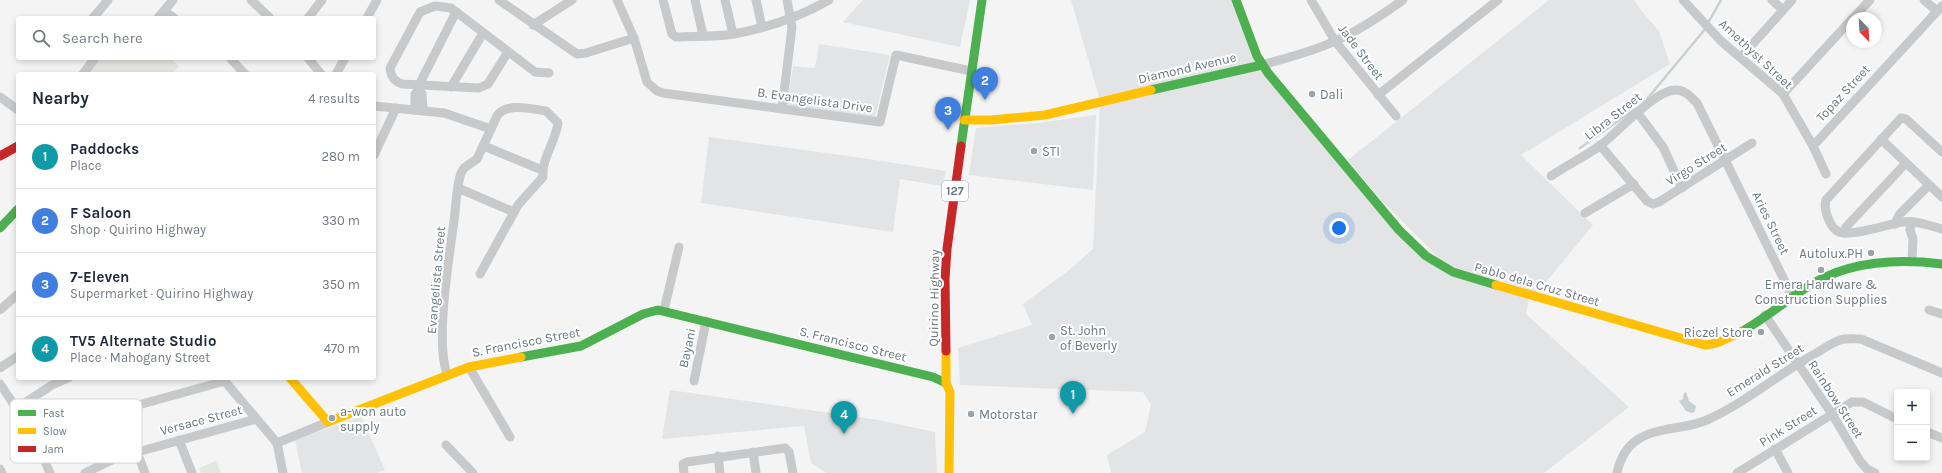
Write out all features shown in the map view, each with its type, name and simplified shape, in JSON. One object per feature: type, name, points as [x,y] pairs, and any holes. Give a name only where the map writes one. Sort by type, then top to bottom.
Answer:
[{"type":"street","points":[[95,16],[108,0]]},
{"type":"street","points":[[161,14],[173,0]]},
{"type":"street","points":[[251,0],[268,16]]},
{"type":"street","points":[[310,16],[322,0]]},
{"type":"street","points":[[368,16],[377,0]]},
{"type":"street","points":[[533,25],[572,0]]},
{"type":"street","name":"B. Evangelista Drive","points":[[617,0],[634,38],[647,82],[657,91],[880,122],[896,55],[971,71]]},
{"type":"street","points":[[663,0],[673,37],[733,34],[762,27],[791,17],[823,2]]},
{"type":"street","points":[[695,0],[703,35]]},
{"type":"street","points":[[724,0],[733,34]]},
{"type":"street","points":[[756,0],[762,27]]},
{"type":"street","points":[[782,109],[792,27],[787,0]]},
{"type":"street","name":"Quirino Highway","points":[[945,473],[943,392],[946,383],[945,279],[947,249],[982,0]]},
{"type":"street","name":"Pablo dela Cruz Street","points":[[1236,0],[1262,65],[1292,103],[1399,230],[1426,256],[1452,272],[1705,345],[1712,345],[1727,340],[1818,280],[1845,269],[1894,260],[1912,260],[1942,264]]},
{"type":"street","name":"Jade Street","points":[[1311,0],[1335,41],[1396,116]]},
{"type":"street","name":"Diamond Avenue","points":[[964,120],[997,120],[1045,115],[1285,59],[1335,41],[1381,16],[1403,0]]},
{"type":"street","points":[[1378,95],[1498,0]]},
{"type":"street","name":"Amethyst Street","points":[[1683,0],[1721,41],[1782,94],[1813,146],[1826,174]]},
{"type":"street","points":[[1772,0],[1783,10]]},
{"type":"street","points":[[1741,57],[1792,0]]},
{"type":"street","points":[[1858,12],[1870,0]]},
{"type":"street","points":[[1924,0],[1939,8]]},
{"type":"street","points":[[503,1],[533,25],[577,54],[586,53],[634,38]]},
{"type":"street","points":[[508,52],[486,86],[479,88],[419,87],[396,82],[392,78],[390,68],[420,12],[435,6],[451,8],[536,72],[550,73]]},
{"type":"street","name":"Topaz Street","points":[[1813,146],[1939,8]]},
{"type":"street","points":[[419,110],[422,94],[419,87],[456,12]]},
{"type":"street","points":[[1782,94],[1846,25]]},
{"type":"street","points":[[451,87],[483,33]]},
{"type":"street","points":[[84,72],[94,60]]},
{"type":"street","points":[[232,60],[243,72]]},
{"type":"street","points":[[310,60],[319,72]]},
{"type":"street","points":[[337,72],[344,60]]},
{"type":"street","name":"Libra Street","points":[[1552,176],[1600,145],[1637,112],[1668,91],[1675,90],[1682,91],[1697,103],[1725,160]]},
{"type":"street","points":[[0,96],[16,108]]},
{"type":"street","points":[[376,106],[419,110],[457,117],[491,129]]},
{"type":"street","points":[[376,151],[396,108]]},
{"type":"street","name":"Evangelista Street","points":[[447,374],[444,362],[444,318],[458,188],[462,170],[477,159],[498,114],[512,108],[546,111],[558,123],[557,133],[542,170]]},
{"type":"street","points":[[1637,112],[1663,147],[1682,188]]},
{"type":"street","points":[[1942,152],[1904,118],[1901,118],[1826,200],[1825,205],[1829,221],[1837,231],[1844,233],[1911,222],[1942,228]]},
{"type":"street","points":[[1881,139],[1942,198]]},
{"type":"street","name":"Virgo Street","points":[[1634,184],[1647,201],[1653,204],[1659,202],[1752,143]]},
{"type":"street","points":[[1585,213],[1634,184],[1600,145]]},
{"type":"street","points":[[480,274],[514,212],[523,199],[542,179],[542,170],[484,146]]},
{"type":"street","points":[[0,156],[16,147]]},
{"type":"street","name":"Aries Street","points":[[1725,160],[1792,296]]},
{"type":"street","points":[[1844,233],[1846,227],[1906,163]]},
{"type":"street","points":[[1895,224],[1899,215],[1929,185]]},
{"type":"street","points":[[458,188],[514,212]]},
{"type":"street","points":[[0,228],[16,211]]},
{"type":"street","points":[[1911,222],[1910,230],[1913,239],[1912,260]]},
{"type":"street","points":[[1913,239],[1919,231],[1921,223]]},
{"type":"street","points":[[664,310],[679,247]]},
{"type":"street","points":[[0,310],[16,296]]},
{"type":"street","name":"S. Francisco Street","points":[[277,443],[447,374],[469,367],[581,346],[650,311],[664,310],[933,377],[946,383]]},
{"type":"street","points":[[1929,310],[1942,314]]},
{"type":"street","name":"Rainbow Street","points":[[1765,315],[1832,414],[1860,461],[1867,469],[1875,473]]},
{"type":"street","name":"Bayani","points":[[694,381],[706,321]]},
{"type":"street","name":"Emerald Street","points":[[1617,473],[1624,452],[1639,439],[1660,430],[1690,426],[1706,420],[1744,399],[1798,364],[1839,340],[1848,338],[1861,339],[1942,373]]},
{"type":"street","points":[[0,368],[16,357]]},
{"type":"street","points":[[469,367],[510,437]]},
{"type":"street","points":[[31,399],[52,385],[63,380]]},
{"type":"street","points":[[142,402],[220,380]]},
{"type":"street","points":[[224,380],[277,443],[283,473]]},
{"type":"street","points":[[292,380],[328,422]]},
{"type":"street","name":"Quirino Highway","points":[[946,383],[950,392],[949,473]]},
{"type":"street","points":[[0,384],[11,399]]},
{"type":"street","name":"Pink Street","points":[[1737,473],[1844,406],[1857,401],[1863,402],[1894,418]]},
{"type":"street","name":"Versace Street","points":[[142,451],[256,419]]},
{"type":"street","points":[[1930,433],[1942,438]]},
{"type":"street","points":[[178,440],[192,473]]},
{"type":"street","points":[[446,445],[473,473]]},
{"type":"street","points":[[684,469],[687,462],[718,456],[787,449],[793,473]]},
{"type":"street","points":[[1775,449],[1788,473]]},
{"type":"street","points":[[753,452],[756,473]]},
{"type":"street","points":[[718,456],[720,473]]},
{"type":"street","points":[[46,463],[50,473]]},
{"type":"street","name":"Versace Street","points":[[91,471],[106,463]]},
{"type":"street","points":[[141,463],[145,473]]},
{"type":"street","points":[[0,469],[2,473]]},
{"type":"shaded area","points":[[863,0],[970,0],[960,47],[843,22]]},
{"type":"shaded area","points":[[1071,0],[1231,0],[1256,62],[1099,97]]},
{"type":"shaded area","points":[[1549,0],[1634,0],[1659,31],[1670,64],[1521,155],[1593,225],[1538,292],[1456,268],[1440,259],[1380,199],[1348,160]]},
{"type":"shaded area","points":[[819,44],[890,55],[875,117],[787,106],[793,66],[815,68]]},
{"type":"shaded area","points":[[97,60],[172,60],[179,66],[174,72],[88,72]]},
{"type":"shaded area","points":[[1259,67],[1425,258],[1529,299],[1526,314],[1629,407],[1544,473],[1111,473],[1107,455],[1145,432],[1151,405],[1143,392],[960,385],[958,348],[1032,325],[1023,304],[1068,271],[1093,249],[1100,106]]},
{"type":"shaded area","name":"STI","points":[[1096,115],[1093,190],[969,175],[976,128],[1038,123]]},
{"type":"shaded area","points":[[709,137],[946,171],[943,186],[900,179],[893,232],[701,203]]},
{"type":"shaded area","points":[[670,390],[878,420],[935,432],[937,473],[827,473],[811,463],[804,426],[662,439]]},
{"type":"shaded area","points":[[1686,392],[1689,401],[1696,406],[1695,411],[1692,413],[1686,411],[1679,401],[1683,399],[1684,393]]},
{"type":"shaded area","points":[[361,416],[385,470],[377,473],[302,473],[295,440]]},
{"type":"shaded area","points":[[216,461],[221,473],[201,473],[199,468]]},
{"type":"waterway","points":[[1708,23],[1721,0]]},
{"type":"waterway","points":[[1647,99],[1706,28]]},
{"type":"waterway","points":[[1580,148],[1635,109]]},
{"type":"traffic: fast","points":[[961,146],[982,0]]},
{"type":"traffic: fast","points":[[1236,0],[1257,56],[1268,73],[1399,230],[1426,256],[1453,272],[1496,285]]},
{"type":"traffic: fast","points":[[1151,90],[1262,65]]},
{"type":"traffic: fast","points":[[0,228],[16,211]]},
{"type":"traffic: fast","points":[[1741,332],[1804,289],[1836,272],[1853,267],[1888,262],[1906,261],[1942,264]]},
{"type":"traffic: fast","points":[[521,357],[581,346],[643,314],[658,310],[933,377],[946,383]]},
{"type":"traffic: slow","points":[[964,120],[991,120],[1045,115],[1151,90]]},
{"type":"traffic: slow","points":[[1496,285],[1705,345],[1717,343],[1741,332]]},
{"type":"traffic: slow","points":[[946,351],[946,383],[950,392],[949,473]]},
{"type":"traffic: slow","points":[[292,380],[328,422],[469,367],[521,357]]},
{"type":"traffic: jam","points":[[946,351],[945,279],[947,249],[961,146]]},
{"type":"traffic: jam","points":[[0,156],[16,147]]},
{"type":"place","name":"Dali","points":[[1312,94]]},
{"type":"place","name":"F Saloon","points":[[985,100]]},
{"type":"place","name":"7-Eleven","points":[[948,130]]},
{"type":"place","name":"STI","points":[[1034,151]]},
{"type":"place","name":"Autolux.PH","points":[[1871,253]]},
{"type":"place","name":"Emera Hardware & Construction Supplies","points":[[1821,270]]},
{"type":"place","name":"Riczel Store","points":[[1761,332]]},
{"type":"place","name":"St. John of Beverly","points":[[1052,337]]},
{"type":"place","name":"Motorstar","points":[[971,414]]},
{"type":"place","name":"Paddocks","points":[[1073,414]]},
{"type":"place","name":"a-won auto supply","points":[[332,418]]},
{"type":"place","name":"TV5 Alternate Studio","points":[[844,434]]}]
